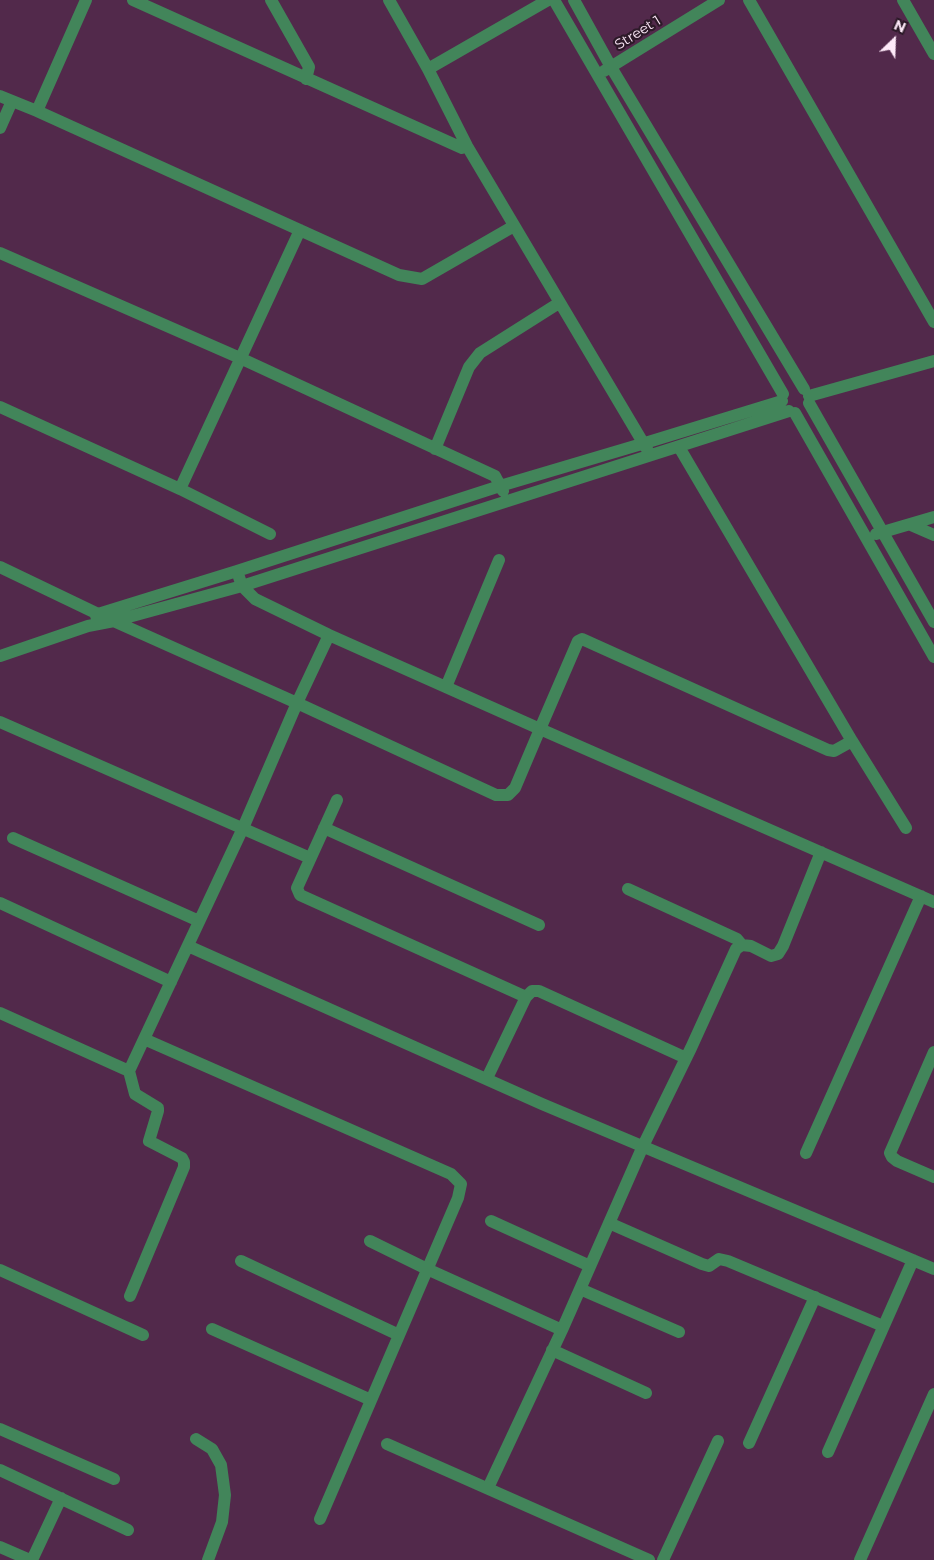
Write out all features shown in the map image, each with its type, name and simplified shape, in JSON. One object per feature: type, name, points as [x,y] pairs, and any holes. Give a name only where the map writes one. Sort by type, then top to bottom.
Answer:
[{"type":"street","points":[[37,111],[86,0]]},
{"type":"street","points":[[133,0],[462,148],[467,146]]},
{"type":"street","points":[[271,0],[309,67],[306,79]]},
{"type":"street","points":[[389,0],[428,69],[467,146],[559,303],[645,443],[650,456]]},
{"type":"street","points":[[428,69],[548,0]]},
{"type":"street","points":[[554,0],[934,657]]},
{"type":"street","points":[[574,0],[611,67],[808,396],[934,622]]},
{"type":"street","name":"Street 1","points":[[598,75],[719,0]]},
{"type":"street","points":[[749,0],[934,322]]},
{"type":"street","points":[[903,0],[934,54]]},
{"type":"street","points":[[0,96],[37,111],[399,276],[422,279],[514,226]]},
{"type":"street","points":[[0,128],[12,101]]},
{"type":"street","points":[[180,489],[300,230]]},
{"type":"street","points":[[0,253],[240,358],[495,476],[506,502]]},
{"type":"street","points":[[435,449],[469,367],[480,353],[559,303]]},
{"type":"street","points":[[808,396],[934,361]]},
{"type":"street","points":[[788,405],[789,388],[796,386],[808,396]]},
{"type":"street","points":[[88,626],[98,614],[500,486],[645,443],[788,405],[804,411],[808,396]]},
{"type":"street","points":[[0,656],[88,626],[114,621],[242,586],[506,502],[650,456],[788,405]]},
{"type":"street","points":[[0,407],[180,489],[270,534]]},
{"type":"street","points":[[679,446],[852,741],[906,828]]},
{"type":"street","points":[[866,538],[934,517]]},
{"type":"street","points":[[911,525],[934,535]]},
{"type":"street","points":[[446,687],[499,560]]},
{"type":"street","points":[[0,567],[98,614],[496,795],[508,795],[515,788],[578,642],[582,639],[828,750],[834,751],[852,741]]},
{"type":"street","points":[[237,571],[242,586],[255,599],[330,635],[934,902]]},
{"type":"street","points":[[130,1296],[184,1167],[184,1162],[182,1158],[149,1142],[158,1108],[135,1094],[129,1071],[243,828],[297,703],[330,635]]},
{"type":"street","points":[[0,722],[310,858]]},
{"type":"street","points":[[336,800],[297,888],[300,895],[526,997]]},
{"type":"street","points":[[324,828],[539,925]]},
{"type":"street","points":[[13,838],[199,921]]},
{"type":"street","points":[[488,1488],[562,1330],[643,1146],[736,949],[742,945],[751,946],[771,956],[778,954],[821,852]]},
{"type":"street","points":[[628,889],[737,938],[742,945]]},
{"type":"street","points":[[806,1153],[921,896]]},
{"type":"street","points":[[0,902],[171,982]]},
{"type":"street","points":[[188,946],[542,1104],[934,1269]]},
{"type":"street","points":[[489,1074],[526,997],[532,991],[539,991],[686,1058]]},
{"type":"street","points":[[0,1012],[129,1071]]},
{"type":"street","points":[[144,1039],[451,1174],[461,1184],[458,1198],[320,1519]]},
{"type":"street","points":[[934,1052],[890,1153],[897,1161],[934,1177]]},
{"type":"street","points":[[491,1221],[590,1266]]},
{"type":"street","points":[[609,1223],[702,1264],[709,1266],[719,1259],[728,1261],[883,1326]]},
{"type":"street","points":[[370,1241],[562,1330]]},
{"type":"street","points":[[828,1452],[914,1260]]},
{"type":"street","points":[[241,1261],[398,1335]]},
{"type":"street","points":[[0,1270],[144,1335]]},
{"type":"street","points":[[580,1289],[680,1332]]},
{"type":"street","points":[[749,1443],[814,1297]]},
{"type":"street","points":[[212,1329],[370,1400]]},
{"type":"street","points":[[552,1350],[646,1393]]},
{"type":"street","points":[[860,1560],[934,1394]]},
{"type":"street","points":[[0,1429],[114,1479]]},
{"type":"street","points":[[196,1439],[212,1449],[221,1466],[225,1495],[222,1522],[208,1560]]},
{"type":"street","points":[[663,1560],[718,1441]]},
{"type":"street","points":[[387,1444],[649,1560]]},
{"type":"street","points":[[0,1470],[128,1530]]},
{"type":"street","points":[[0,1547],[31,1560],[61,1498]]}]
